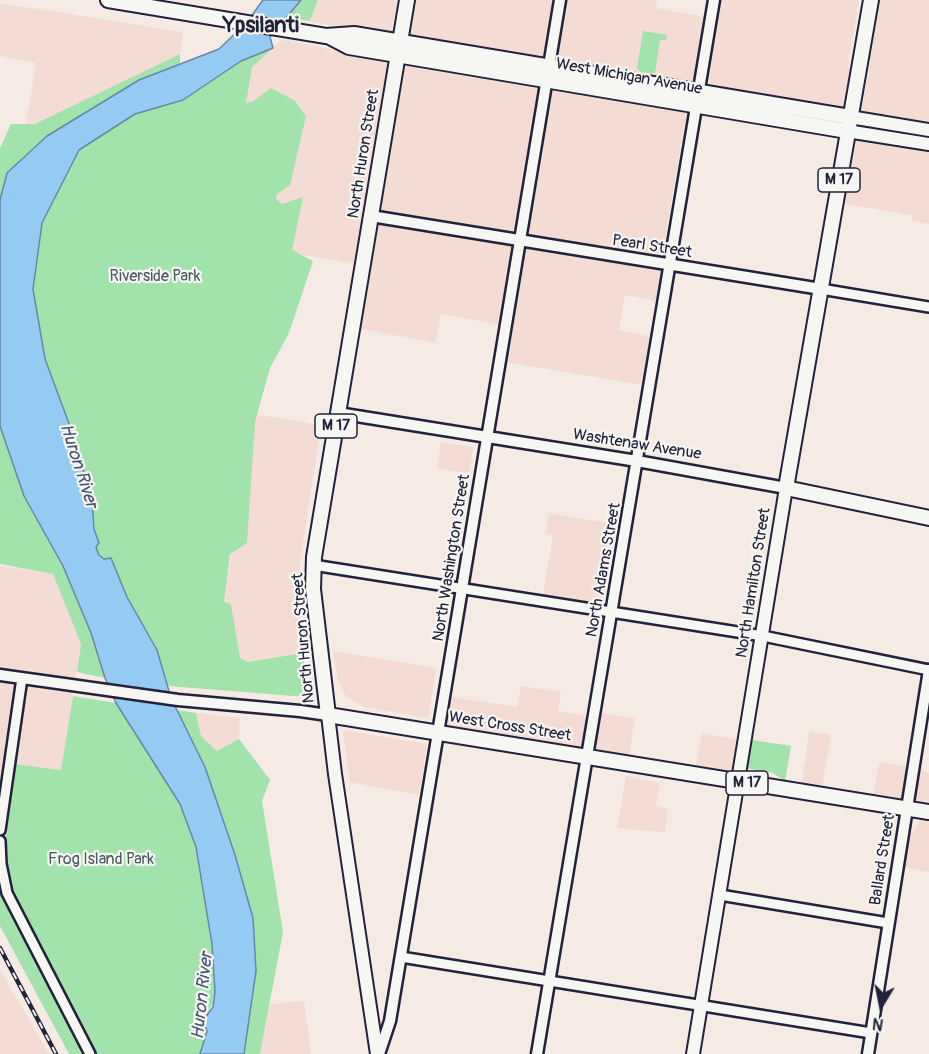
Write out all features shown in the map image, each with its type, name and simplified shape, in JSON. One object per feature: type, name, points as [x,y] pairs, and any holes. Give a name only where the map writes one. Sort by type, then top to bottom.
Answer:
[{"type":"main road","name":"West Michigan Avenue","points":[[108,0],[327,36],[349,47],[399,48],[848,124],[929,144]]},
{"type":"main road","name":"North Huron Street","points":[[378,1054],[335,774],[315,607],[313,565],[407,0]]},
{"type":"main road","name":"North Hamilton Street","points":[[693,1054],[786,488],[871,0]]},
{"type":"main road","name":"West Michigan Avenue","points":[[848,124],[929,130]]},
{"type":"main road","name":"Washtenaw Avenue","points":[[786,488],[929,518]]},
{"type":"main road","name":"West Cross Street","points":[[328,715],[929,812]]},
{"type":"street","name":"North Washington Street","points":[[378,1054],[390,1021],[560,0]]},
{"type":"street","name":"North Adams Street","points":[[537,1054],[714,0]]},
{"type":"street","name":"Pearl Street","points":[[371,216],[929,307]]},
{"type":"street","name":"Washtenaw Avenue","points":[[338,413],[637,461],[786,488]]},
{"type":"street","points":[[313,565],[763,636],[929,670]]},
{"type":"street","name":"Ballard Street","points":[[868,1054],[929,670]]},
{"type":"street","name":"West Cross Street","points":[[0,675],[83,688],[328,715]]},
{"type":"street","points":[[0,830],[22,678]]},
{"type":"street","points":[[0,841],[1,864],[7,893],[90,1054]]},
{"type":"street","points":[[720,895],[888,923]]},
{"type":"street","points":[[401,957],[871,1033]]},
{"type":"shaded area","points":[[301,0],[396,0],[397,5],[391,31],[375,33],[292,18]]},
{"type":"shaded area","points":[[416,0],[657,0],[656,8],[705,17],[695,78],[688,84],[410,37]]},
{"type":"shaded area","points":[[722,0],[859,0],[849,58],[849,90],[845,109],[710,86]]},
{"type":"shaded area","points":[[880,0],[929,0],[929,123],[869,113],[862,109]]},
{"type":"shaded area","points":[[0,3],[183,32],[180,54],[70,109],[35,124],[26,124],[36,63],[0,56]]},
{"type":"shaded area","points":[[285,40],[382,60],[389,66],[388,80],[383,85],[365,190],[368,197],[354,263],[271,250],[275,206],[240,136],[252,67]]},
{"type":"shaded area","points":[[403,63],[686,110],[688,118],[684,128],[664,244],[658,301],[625,295],[619,330],[652,337],[644,385],[507,362],[512,327],[441,314],[435,342],[359,329],[380,199],[383,196],[400,91],[398,82]]},
{"type":"shaded area","points":[[857,141],[929,150],[929,224],[912,221],[912,215],[845,204],[856,144]]},
{"type":"shaded area","points":[[252,414],[321,425],[297,582],[306,653],[248,662],[239,658],[231,604],[224,603]]},
{"type":"shaded area","points":[[441,442],[473,447],[469,474],[437,468]]},
{"type":"shaded area","points":[[549,513],[614,524],[600,604],[543,595],[553,535],[546,534]]},
{"type":"shaded area","points":[[0,566],[53,574],[81,644],[61,770],[14,764],[7,874],[0,881]]},
{"type":"shaded area","points":[[333,651],[436,668],[428,718],[364,707],[346,696],[338,681]]},
{"type":"shaded area","points":[[521,686],[561,692],[558,711],[588,717],[589,711],[635,718],[629,756],[446,727],[452,697],[517,707]]},
{"type":"shaded area","points":[[196,713],[240,718],[239,739],[217,751],[201,736]]},
{"type":"shaded area","points":[[343,730],[427,744],[419,795],[350,782]]},
{"type":"shaded area","points":[[809,731],[831,735],[822,787],[802,784]]},
{"type":"shaded area","points":[[702,733],[740,740],[735,772],[696,766]]},
{"type":"shaded area","points":[[879,762],[907,766],[929,773],[929,804],[874,794]]},
{"type":"shaded area","points":[[626,776],[660,783],[656,805],[668,810],[665,832],[617,828]]},
{"type":"shaded area","points":[[921,819],[929,820],[929,872],[904,867],[909,838]]},
{"type":"shaded area","points":[[0,970],[49,1054],[0,1054]]},
{"type":"shaded area","points":[[304,1001],[311,1054],[260,1054],[270,1004]]},
{"type":"green space","points":[[301,0],[318,0],[310,21],[288,17]]},
{"type":"green space","points":[[643,31],[667,35],[666,40],[660,40],[655,73],[643,73],[637,69]]},
{"type":"green space","name":"Riverside Park","points":[[273,48],[252,67],[246,103],[252,102],[271,88],[294,100],[306,116],[290,185],[277,194],[276,199],[282,204],[303,197],[292,250],[313,261],[289,333],[270,368],[255,422],[247,543],[230,554],[224,602],[231,604],[240,658],[248,662],[303,653],[309,695],[294,696],[168,686],[157,650],[127,597],[111,559],[102,556],[96,547],[99,543],[94,529],[92,498],[71,429],[45,359],[33,289],[42,223],[79,150],[135,114],[183,100],[241,61]]},
{"type":"green space","points":[[180,54],[180,64],[139,80],[7,173],[0,200],[0,148],[11,124],[35,124]]},
{"type":"green space","points":[[0,426],[24,496],[63,566],[91,633],[105,678],[77,672],[81,644],[53,574],[0,564]]},
{"type":"green space","name":"Frog Island Park","points":[[73,696],[116,703],[166,778],[187,820],[205,890],[215,974],[215,993],[207,1016],[207,1031],[200,1054],[94,1054],[14,898],[7,863],[6,831],[14,764],[61,770]]},
{"type":"green space","points":[[177,710],[196,713],[201,736],[217,751],[239,739],[270,780],[262,801],[283,932],[260,1054],[244,1054],[256,971],[235,855],[205,767]]},
{"type":"green space","points":[[752,740],[791,746],[785,781],[773,773],[745,768],[749,760]]},
{"type":"green space","points":[[0,886],[8,910],[84,1054],[69,1054],[0,926]]},
{"type":"water","name":"Huron River","points":[[263,0],[301,0],[270,37],[273,48],[241,61],[183,100],[135,114],[79,150],[42,223],[33,289],[45,359],[71,429],[92,498],[94,529],[99,543],[96,547],[99,555],[104,559],[111,558],[127,597],[157,650],[171,698],[205,767],[235,855],[253,918],[256,971],[244,1054],[200,1054],[207,1031],[203,1021],[213,1007],[215,992],[212,944],[196,847],[180,804],[116,703],[105,678],[91,633],[63,566],[24,496],[0,426],[0,200],[7,173],[47,136],[139,80],[219,49],[247,22]]},
{"type":"railway","points":[[0,948],[56,1054]]},
{"type":"district","name":"Ypsilanti","points":[[261,26]]}]
